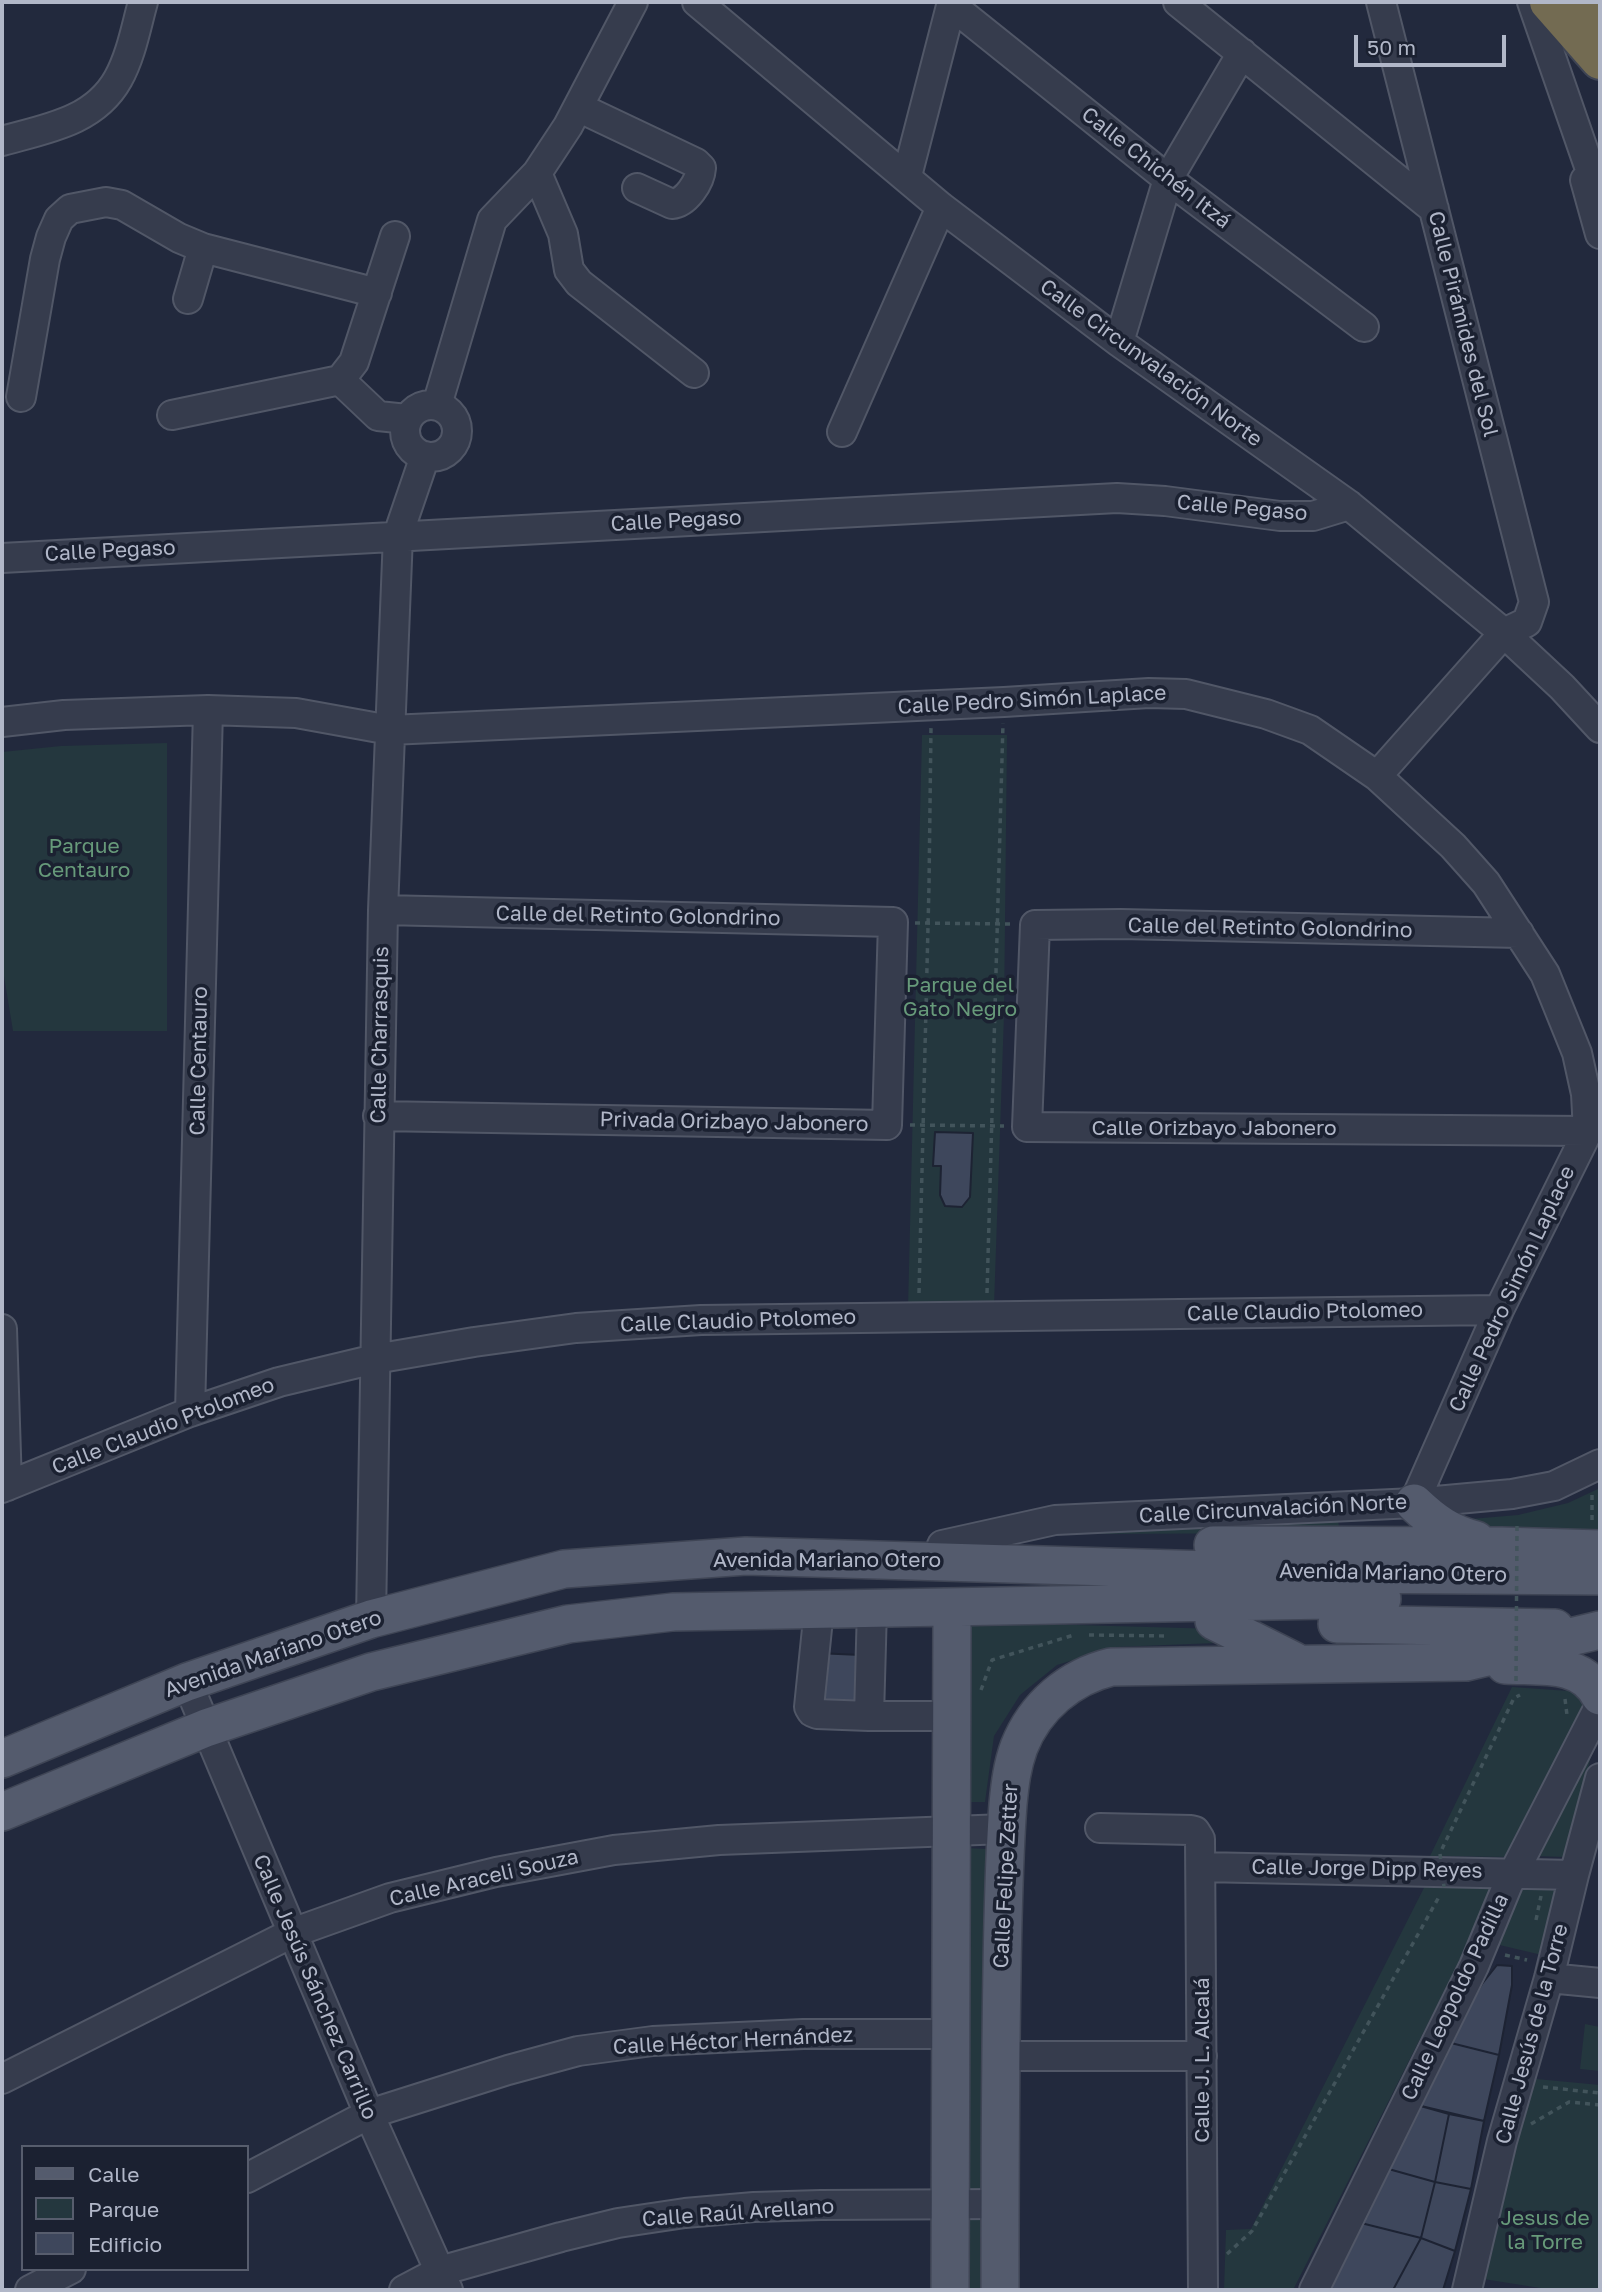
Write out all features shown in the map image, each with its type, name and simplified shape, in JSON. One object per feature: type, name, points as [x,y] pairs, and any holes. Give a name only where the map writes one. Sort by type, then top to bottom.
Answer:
[{"type":"highway","points":[[1549,2],[1600,60]]},
{"type":"highway","points":[[1590,2],[1600,33]]},
{"type":"main road","points":[[1414,1503],[1440,1527],[1464,1537],[1509,1536]]},
{"type":"main road","points":[[877,1558],[942,1545],[1509,1536],[1596,1539]]},
{"type":"main road","name":"Avenida Mariano Otero","points":[[2,1759],[187,1682],[371,1619],[564,1569],[746,1556],[877,1558],[1600,1602]]},
{"type":"main road","name":"Avenida Mariano Otero","points":[[2,1812],[206,1728],[371,1672],[569,1624],[674,1612],[1028,1607],[1342,1586],[1600,1576]]},
{"type":"main road","points":[[950,2290],[952,1607]]},
{"type":"main road","points":[[1028,1607],[1214,1621],[1600,1630]]},
{"type":"main road","points":[[1214,1621],[1298,1663]]},
{"type":"main road","name":"Calle Felipe Zetter","points":[[1000,2290],[1000,2056],[1005,1829],[1013,1764],[1029,1727],[1050,1700],[1084,1675],[1111,1667],[1466,1662],[1600,1630]]},
{"type":"main road","points":[[1466,1662],[1575,1671],[1591,1682],[1600,1696]]},
{"type":"street","points":[[2,141],[57,126],[85,114],[104,100],[127,59],[143,2]]},
{"type":"street","points":[[437,405],[492,220],[537,173],[578,107],[632,2]]},
{"type":"street","name":"Calle Circunvalación Norte","points":[[697,2],[941,206],[1119,342],[1349,505],[1504,633],[1562,687],[1600,729]]},
{"type":"street","points":[[1178,2],[1434,209]]},
{"type":"street","name":"Calle Pirámides del Sol","points":[[1377,776],[1504,633],[1527,622],[1534,602],[1381,2]]},
{"type":"street","points":[[1532,2],[1600,198]]},
{"type":"street","points":[[906,176],[951,3]]},
{"type":"street","name":"Calle Chichén Itzá","points":[[951,3],[1168,179],[1364,327]]},
{"type":"street","points":[[1119,342],[1168,179],[1242,53]]},
{"type":"street","points":[[578,107],[696,163],[701,168],[700,175],[684,200],[677,204],[637,188]]},
{"type":"street","points":[[1578,136],[1586,188],[1600,234]]},
{"type":"street","points":[[537,173],[563,234],[569,270],[579,283],[694,373]]},
{"type":"street","points":[[21,397],[45,259],[51,237],[60,219],[70,209],[106,202],[122,205],[179,238],[203,248],[377,293]]},
{"type":"street","points":[[842,432],[941,206]]},
{"type":"street","points":[[172,415],[340,380],[354,362],[395,236]]},
{"type":"street","points":[[188,299],[203,248]]},
{"type":"street","points":[[340,380],[378,416],[407,419]]},
{"type":"street","points":[[437,405],[452,415],[457,432],[455,441],[443,454],[425,456],[411,449],[407,442],[405,426],[412,412],[420,407],[437,405]]},
{"type":"street","name":"Calle Charrasquis","points":[[371,1619],[383,910],[398,535],[425,456]]},
{"type":"street","name":"Calle Pegaso","points":[[2,558],[1117,498],[1165,501],[1280,516],[1313,516],[1349,505]]},
{"type":"street","name":"Calle Pedro Simón Laplace","points":[[2,722],[64,715],[208,710],[296,713],[390,730],[1149,693],[1186,694],[1242,707],[1310,730],[1377,776],[1453,846],[1486,883],[1545,974],[1577,1053],[1586,1094],[1588,1130],[1499,1310],[1414,1503]]},
{"type":"street","name":"Calle Centauro","points":[[190,1412],[208,710]]},
{"type":"street","name":"Calle del Retinto Golondrino","points":[[383,910],[893,922]]},
{"type":"street","name":"Privada Orizbayo Jabonero","points":[[378,1115],[887,1125],[893,922]]},
{"type":"street","name":"Calle del Retinto Golondrino","points":[[1035,932],[1135,925],[1519,933]]},
{"type":"street","points":[[1027,1126],[1035,932]]},
{"type":"street","name":"Calle Orizbayo Jabonero","points":[[1027,1126],[1588,1130]]},
{"type":"street","name":"Calle Claudio Ptolomeo","points":[[4,1487],[190,1412],[279,1381],[375,1359],[576,1328],[701,1320],[1499,1310]]},
{"type":"street","points":[[2,1329],[4,1487]]},
{"type":"street","name":"Calle Circunvalación Norte","points":[[942,1545],[1055,1520],[1414,1503],[1512,1494],[1554,1486],[1596,1466]]},
{"type":"street","points":[[869,1716],[872,1608]]},
{"type":"street","points":[[819,1609],[809,1707],[812,1712],[869,1716],[952,1716]]},
{"type":"street","name":"Calle Jesús Sánchez Carrillo","points":[[187,1682],[369,2114],[444,2281]]},
{"type":"street","name":"Calle Leopoldo Padilla","points":[[1314,2290],[1474,1966],[1514,1872],[1600,1705]]},
{"type":"street","name":"Calle Jesús de la Torre","points":[[1467,2290],[1502,2141],[1549,1978],[1574,1874],[1591,1847],[1600,1784]]},
{"type":"street","name":"Calle J. L. Alcalá","points":[[1100,1828],[1195,1831],[1200,1839],[1203,2290]]},
{"type":"street","name":"Calle Araceli Souza","points":[[2,2079],[292,1933],[390,1898],[496,1872],[614,1850],[719,1840],[1005,1829]]},
{"type":"street","name":"Calle Jorge Dipp Reyes","points":[[1202,1867],[1574,1874]]},
{"type":"street","points":[[1549,1978],[1600,1983]]},
{"type":"street","name":"Calle Héctor Hernández","points":[[248,2177],[369,2114],[578,2051],[653,2040],[803,2034],[950,2034]]},
{"type":"street","points":[[1000,2056],[1202,2056]]},
{"type":"street","name":"Calle Raúl Arellano","points":[[404,2290],[444,2281],[595,2229],[685,2213],[754,2207],[1000,2204]]},
{"type":"street","points":[[30,2290],[67,2271]]},
{"type":"path","points":[[986,1316],[1004,702]]},
{"type":"path","points":[[918,1317],[931,751]]},
{"type":"path","points":[[893,922],[998,924],[1035,932]]},
{"type":"path","points":[[887,1125],[1027,1126]]},
{"type":"path","points":[[1596,1466],[1596,1539]]},
{"type":"path","points":[[1509,1536],[1516,1681]]},
{"type":"path","points":[[1226,2256],[1252,2231],[1444,1888],[1440,1854],[1514,1698],[1524,1694]]},
{"type":"path","points":[[1504,1955],[1527,1960]]},
{"type":"path","points":[[1531,2085],[1600,2093]]},
{"type":"path","points":[[1527,2127],[1569,2102],[1600,2105]]},
{"type":"green space","name":"Parque del Gato Negro","points":[[922,735],[1007,735],[1004,1015],[994,1306],[908,1308]]},
{"type":"green space","name":"Parque Centauro","points":[[167,743],[167,1031],[13,1031],[2,964],[2,752],[61,746]]},
{"type":"green space","points":[[1600,1488],[1600,1532],[1497,1531],[1459,1520],[1518,1515],[1568,1503]]},
{"type":"green space","points":[[1337,1516],[1339,1526],[1303,1533],[1094,1534],[1094,1529]]},
{"type":"green space","points":[[969,1622],[1220,1629],[1241,1642],[1116,1647],[1057,1665],[1020,1695],[994,1736],[985,1802],[967,1802]]},
{"type":"green space","points":[[1512,1687],[1583,1692],[1589,1708],[1510,1857],[1430,1856]]},
{"type":"green space","points":[[1586,1751],[1592,1752],[1566,1857],[1534,1856]]},
{"type":"green space","points":[[966,1848],[987,1849],[986,2190],[964,2190]]},
{"type":"green space","points":[[1429,1878],[1501,1879],[1293,2290],[1224,2290],[1226,2230],[1251,2229]]},
{"type":"green space","points":[[1523,1879],[1562,1880],[1542,1955],[1491,1943]]},
{"type":"green space","points":[[1585,2024],[1600,2027],[1600,2071],[1580,2069]]},
{"type":"green space","name":"Jesus de la Torre","points":[[1526,2078],[1600,2085],[1600,2290],[1553,2290],[1477,2278]]},
{"type":"green space","points":[[963,2213],[986,2213],[986,2290],[963,2290]]},
{"type":"building","points":[[935,1132],[973,1133],[970,1197],[962,1207],[945,1206],[940,1195],[941,1166],[933,1166]]},
{"type":"building","points":[[816,1653],[861,1655],[859,1711],[814,1709]]},
{"type":"building","points":[[1497,1965],[1512,1966],[1512,1985],[1499,2055],[1447,2042],[1482,1984]]},
{"type":"building","points":[[1447,2042],[1499,2055],[1484,2121],[1417,2105]]},
{"type":"building","points":[[1417,2105],[1449,2114],[1435,2182],[1385,2168]]},
{"type":"building","points":[[1449,2114],[1484,2121],[1471,2189],[1435,2182]]},
{"type":"building","points":[[1385,2168],[1435,2182],[1421,2238],[1357,2222]]},
{"type":"building","points":[[1435,2182],[1471,2189],[1455,2251],[1421,2238]]},
{"type":"building","points":[[1357,2222],[1421,2238],[1393,2290],[1325,2290]]},
{"type":"building","points":[[1421,2238],[1455,2251],[1443,2290],[1393,2290]]}]
